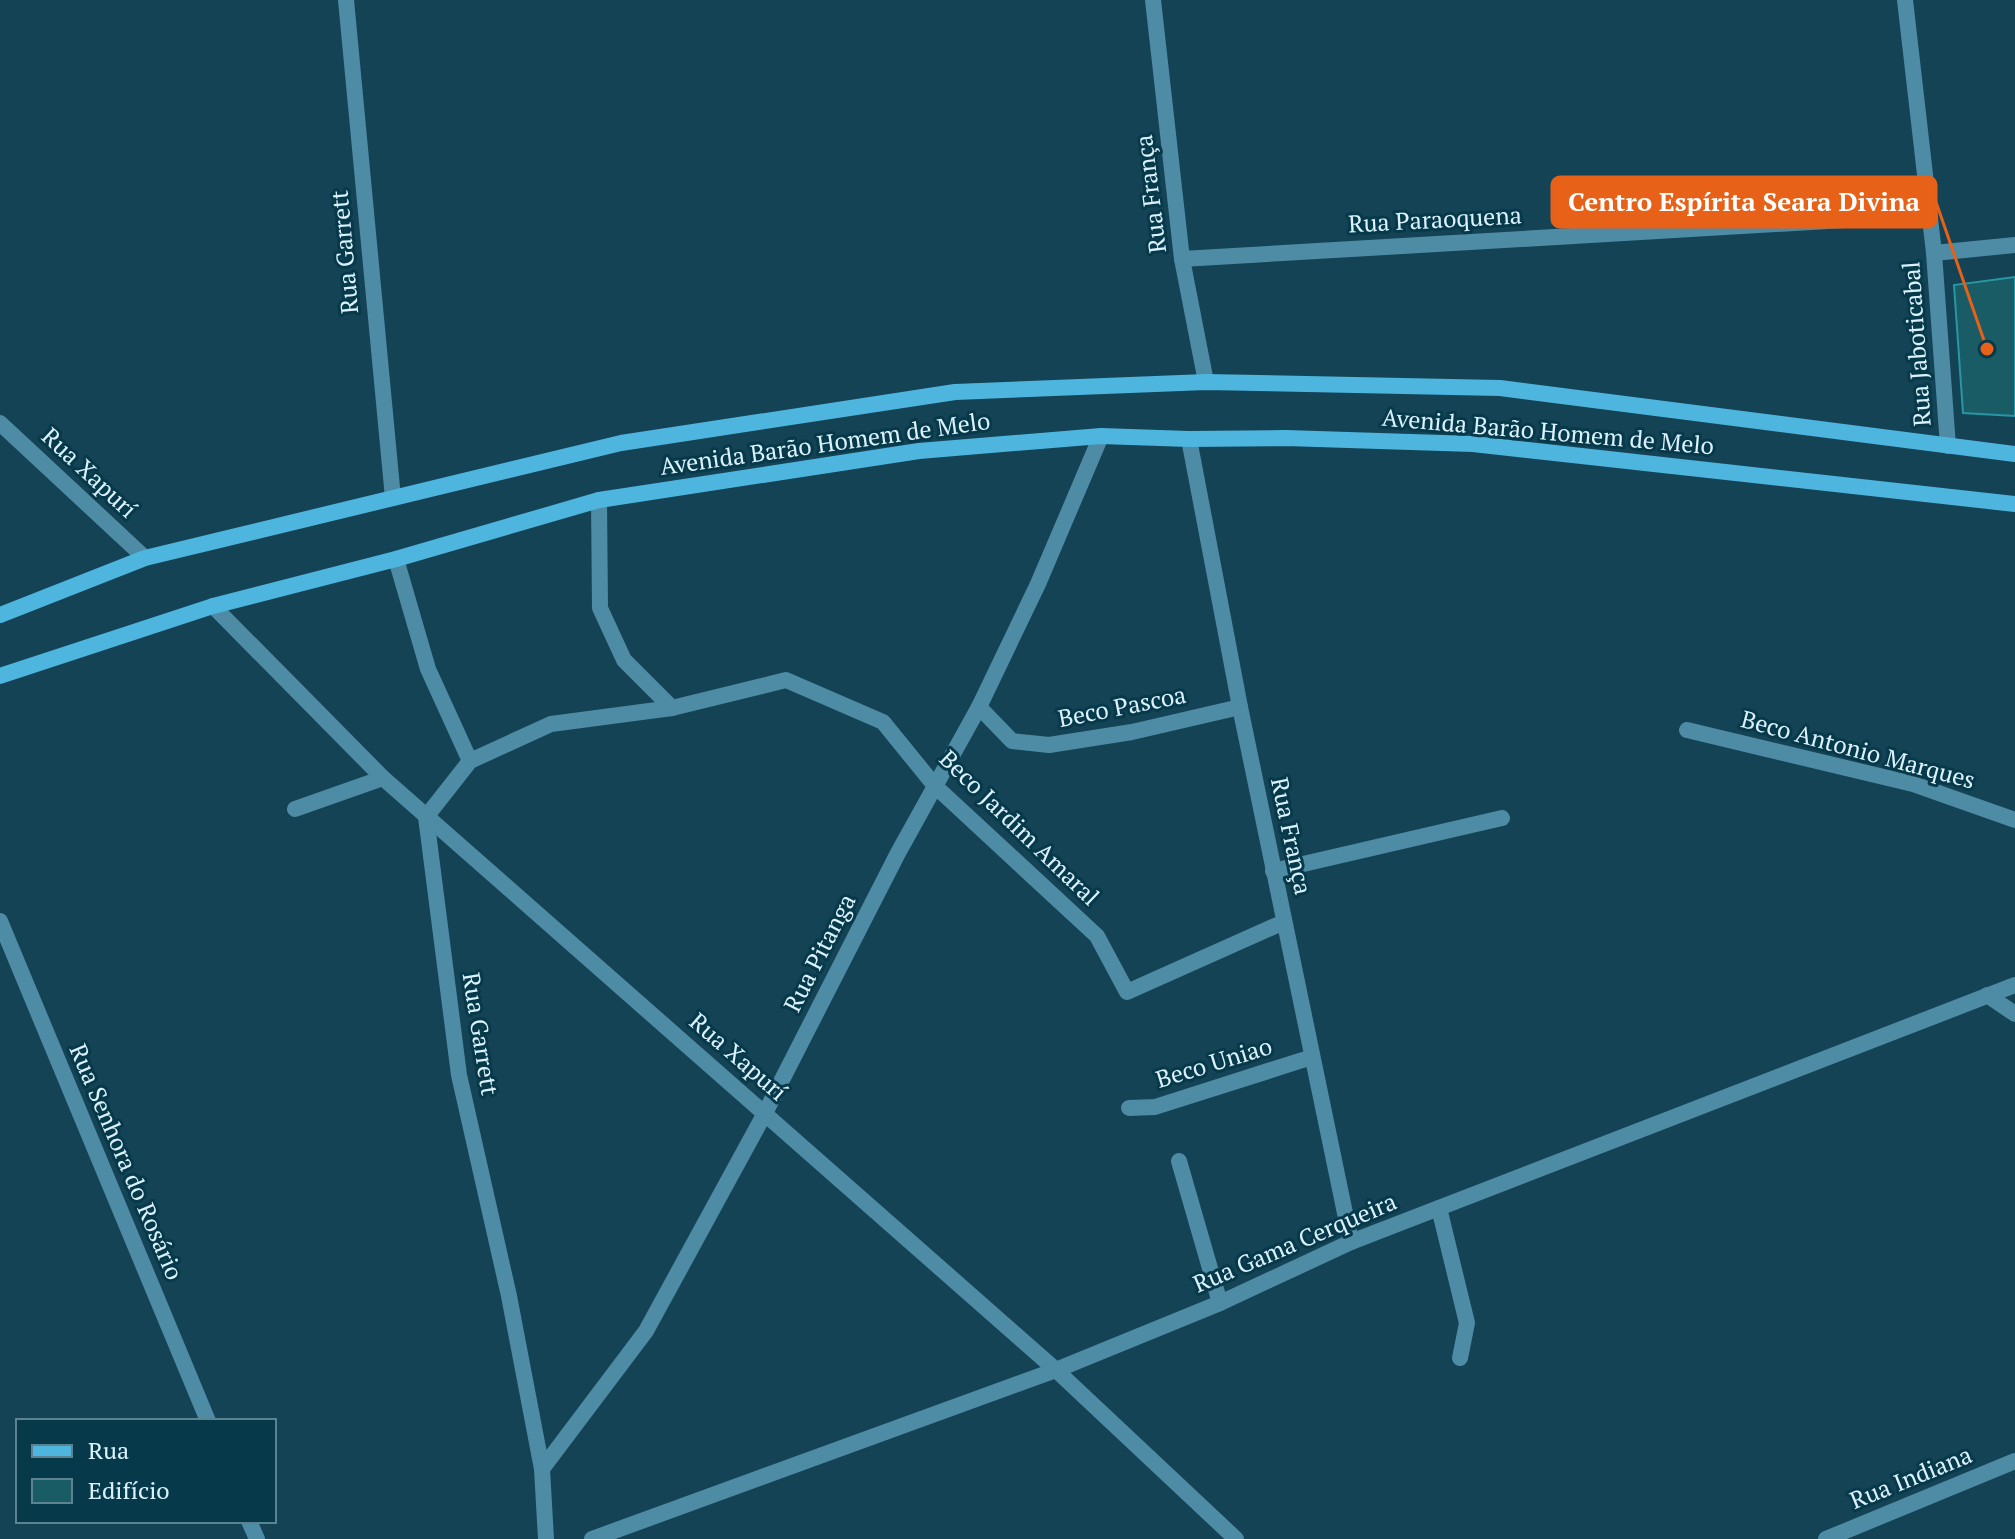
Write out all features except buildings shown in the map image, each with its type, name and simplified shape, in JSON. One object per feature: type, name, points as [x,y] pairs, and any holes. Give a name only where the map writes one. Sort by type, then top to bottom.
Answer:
[{"type":"main road","name":"Avenida Barão Homem de Melo","points":[[0,615],[145,558],[621,443],[955,392],[1206,382],[1500,388],[2015,454]]},
{"type":"main road","name":"Avenida Barão Homem de Melo","points":[[0,676],[213,606],[396,559],[599,500],[919,451],[1101,436],[1473,444],[2015,505]]},
{"type":"street","name":"Rua Garrett","points":[[346,0],[393,498]]},
{"type":"street","name":"Rua França","points":[[1153,0],[1182,259],[1206,382]]},
{"type":"street","name":"Rua Jaboticabal","points":[[1905,0],[1934,253],[1948,446]]},
{"type":"street","name":"Rua Paraoquena","points":[[1182,259],[1930,215]]},
{"type":"street","points":[[1934,253],[2015,245]]},
{"type":"street","name":"Rua Xapurí","points":[[0,423],[145,558]]},
{"type":"street","name":"Rua Pitanga","points":[[542,1469],[646,1331],[765,1113],[979,707],[1038,584],[1101,436]]},
{"type":"street","name":"Rua França","points":[[1189,439],[1273,871],[1351,1242]]},
{"type":"street","points":[[599,500],[600,608],[624,660],[672,708]]},
{"type":"street","points":[[396,559],[428,669],[470,761],[426,817]]},
{"type":"street","name":"Rua Xapurí","points":[[213,606],[383,778],[1056,1370],[1236,1539]]},
{"type":"street","name":"Beco Jardim Amaral","points":[[470,761],[551,724],[672,708],[786,680],[883,722],[935,786],[1097,936],[1127,992],[1284,922]]},
{"type":"street","name":"Beco Pascoa","points":[[979,707],[1012,741],[1049,745],[1132,732],[1240,707]]},
{"type":"street","name":"Beco Antonio Marques","points":[[1687,730],[1913,784],[2015,820]]},
{"type":"street","points":[[295,809],[383,778]]},
{"type":"street","name":"Rua Garrett","points":[[426,817],[459,1075],[509,1296],[542,1469],[546,1539]]},
{"type":"street","points":[[1273,871],[1502,818]]},
{"type":"street","name":"Rua Senhora do Rosário","points":[[0,921],[207,1419]]},
{"type":"street","name":"Rua Gama Cerqueira","points":[[592,1539],[1056,1370],[1220,1303],[1351,1242],[2015,985]]},
{"type":"street","points":[[1987,995],[2015,1014]]},
{"type":"street","name":"Beco Uniao","points":[[1129,1108],[1155,1107],[1312,1057]]},
{"type":"street","points":[[1179,1161],[1220,1303]]},
{"type":"street","points":[[1439,1208],[1467,1323],[1460,1358]]},
{"type":"street","name":"Rua Indiana","points":[[1826,1539],[2015,1461]]},
{"type":"place","name":"Centro Espírita Seara Divina","points":[[1987,349]]}]
